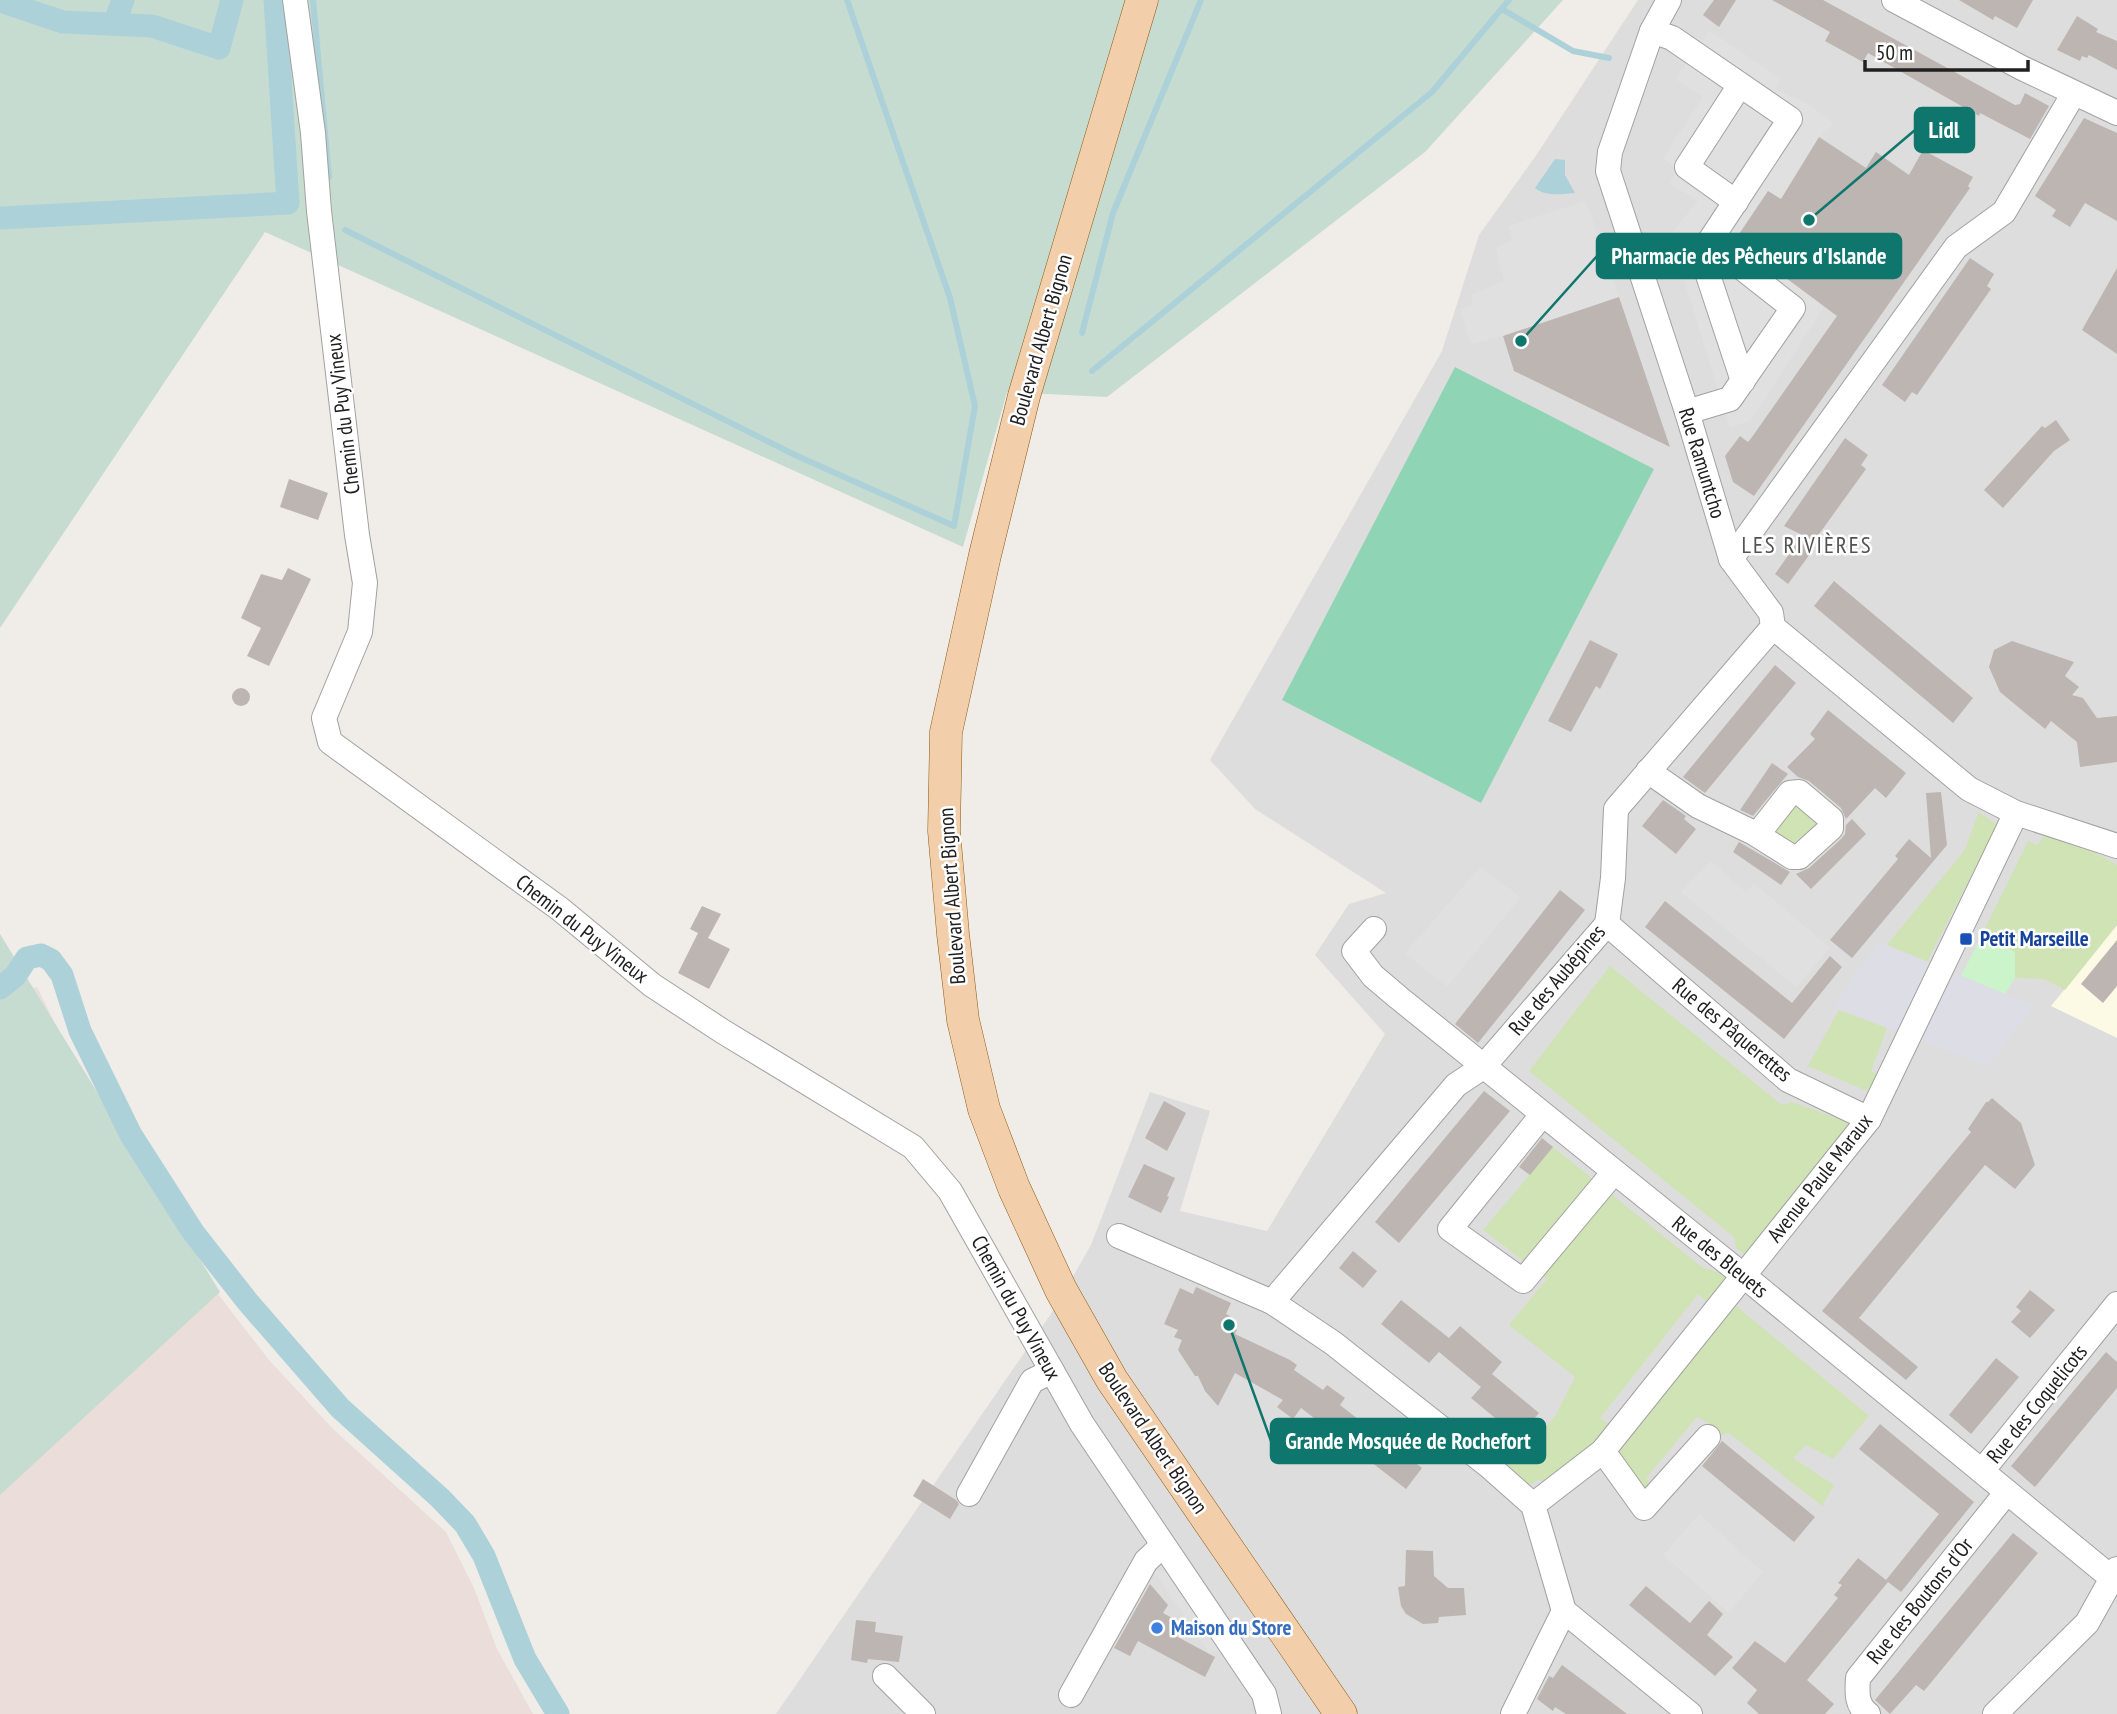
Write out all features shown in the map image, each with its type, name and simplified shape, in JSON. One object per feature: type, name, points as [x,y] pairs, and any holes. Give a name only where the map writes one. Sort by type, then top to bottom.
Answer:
[{"type":"main road","name":"Boulevard Albert Bignon","points":[[1142,0],[1024,396],[946,732],[944,831],[953,934],[963,1020],[984,1109],[1014,1188],[1061,1290],[1112,1380],[1341,1714]]},
{"type":"street","name":"Chemin du Puy Vineux","points":[[295,0],[313,133],[319,211],[357,534],[365,583],[359,632],[324,718],[330,742],[560,909],[652,985],[722,1031],[913,1147],[950,1191],[1082,1424],[1264,1694],[1269,1714]]},
{"type":"street","name":"Rue Ramuntcho","points":[[1669,0],[1652,31],[1610,152],[1608,171],[1687,412],[1731,559],[1771,612],[1773,627],[1969,789],[2016,813]]},
{"type":"street","points":[[1894,0],[2117,113]]},
{"type":"street","points":[[1652,31],[1672,38],[1790,119],[1709,242],[1702,257],[1743,381]]},
{"type":"street","points":[[1736,202],[1687,167],[1740,85]]},
{"type":"street","points":[[1731,559],[1956,247],[2004,212],[2074,93]]},
{"type":"street","points":[[1687,412],[1730,399],[1793,308],[1709,242]]},
{"type":"street","name":"Rue des Aubépines","points":[[1272,1302],[1456,1085],[1483,1067],[1607,924],[1613,878],[1616,809],[1773,627]]},
{"type":"street","points":[[1648,771],[1698,806],[1757,835]]},
{"type":"street","points":[[2016,813],[2117,846]]},
{"type":"street","name":"Avenue Paule Maraux","points":[[1533,1505],[1602,1451],[1869,1119],[2016,813]]},
{"type":"street","name":"Rue des Pâquerettes","points":[[1607,924],[1788,1080],[1869,1119]]},
{"type":"street","name":"Rue des Bleuets","points":[[1374,929],[1354,951],[1373,976],[2007,1492],[2115,1574]]},
{"type":"street","points":[[1542,1115],[1450,1229],[1523,1281],[1614,1172]]},
{"type":"street","points":[[1119,1236],[1272,1302],[1333,1343],[1489,1466],[1533,1505],[1564,1611],[1690,1714]]},
{"type":"street","name":"Rue des Coquelicots","points":[[1982,1471],[2117,1304]]},
{"type":"street","points":[[969,1494],[1032,1381],[1052,1371]]},
{"type":"street","points":[[1602,1451],[1644,1508],[1708,1437]]},
{"type":"street","name":"Rue des Boutons d'Or","points":[[1868,1714],[1862,1709],[1857,1697],[1858,1678],[2007,1492]]},
{"type":"street","points":[[1071,1695],[1146,1561],[1163,1545]]},
{"type":"street","points":[[1995,1714],[2087,1623],[2115,1574]]},
{"type":"street","points":[[1513,1714],[1564,1611]]},
{"type":"street","points":[[886,1676],[923,1714]]},
{"type":"shaded area","points":[[1638,0],[2117,0],[2117,1714],[776,1714],[1055,1308],[1091,1245],[1150,1092],[1210,1111],[1180,1211],[1267,1231],[1385,1034],[1315,955],[1349,904],[1386,893],[1255,809],[1210,760],[1442,351],[1479,235],[1535,157]]},
{"type":"shaded area","points":[[1710,31],[1781,79],[1775,90],[1805,102],[1834,123],[1819,137],[1781,199],[1768,191],[1736,240],[1826,304],[1751,420],[1730,428],[1670,235],[1698,201],[1670,184],[1676,169],[1663,158],[1703,97],[1675,79]]},
{"type":"shaded area","points":[[1586,201],[1619,297],[1471,344],[1460,309],[1473,305],[1471,295],[1504,281],[1496,247],[1513,240],[1508,226]]},
{"type":"shaded area","points":[[1711,861],[1746,892],[1754,883],[1830,948],[1796,987],[1681,892]]},
{"type":"shaded area","points":[[1480,867],[1521,897],[1447,987],[1405,953]]},
{"type":"shaded area","points":[[2117,925],[2117,1038],[2051,1006]]},
{"type":"shaded area","points":[[1880,942],[2034,1006],[1989,1067],[1834,1007],[1859,967]]},
{"type":"shaded area","points":[[37,987],[125,1165],[194,1263],[269,1360],[332,1428],[446,1532],[474,1588],[497,1649],[533,1714],[0,1714],[0,1001]]},
{"type":"shaded area","points":[[1699,1514],[1763,1572],[1729,1613],[1663,1555]]},
{"type":"shaded area","points":[[1178,1567],[1233,1648],[1209,1653],[1154,1572]]},
{"type":"green space","points":[[0,0],[1563,0],[1425,152],[1107,397],[1007,392],[963,547],[265,232],[0,628]]},
{"type":"green space","points":[[1455,367],[1654,469],[1481,803],[1282,700]]},
{"type":"green space","points":[[1797,804],[1816,822],[1815,827],[1798,845],[1784,840],[1776,827]]},
{"type":"green space","points":[[1979,812],[1997,825],[1927,962],[1887,945],[1964,851]]},
{"type":"green space","points":[[2045,834],[2082,847],[2117,865],[2117,925],[2065,990],[2044,979],[2015,978],[2015,952],[1982,935],[2028,841],[2038,845]]},
{"type":"green space","points":[[0,934],[220,1292],[0,1495]]},
{"type":"green space","points":[[1982,935],[2015,952],[2015,978],[2005,994],[1961,976]]},
{"type":"green space","points":[[1610,966],[1782,1105],[1792,1102],[1848,1122],[1842,1153],[1754,1262],[1736,1248],[1734,1237],[1529,1071]]},
{"type":"green space","points":[[1839,1010],[1887,1028],[1871,1071],[1878,1074],[1867,1091],[1808,1066]]},
{"type":"green space","points":[[1553,1147],[1703,1268],[1718,1272],[1737,1284],[1716,1311],[1698,1294],[1600,1418],[1618,1431],[1552,1490],[1539,1479],[1530,1485],[1501,1464],[1514,1458],[1519,1443],[1531,1445],[1556,1415],[1575,1377],[1509,1325],[1547,1279],[1483,1230]]},
{"type":"green space","points":[[1735,1305],[1869,1416],[1833,1459],[1806,1445],[1793,1458],[1834,1485],[1822,1506],[1729,1433],[1708,1437],[1709,1423],[1697,1417],[1646,1478],[1658,1493],[1646,1491],[1616,1449]]},
{"type":"water","points":[[1555,159],[1565,160],[1565,175],[1575,193],[1549,194],[1535,188]]},
{"type":"building","points":[[1714,0],[1736,0],[1719,27],[1703,15]]},
{"type":"building","points":[[1772,0],[1823,0],[2015,105],[2020,104],[2025,93],[2049,106],[2030,139],[1980,113],[1979,116],[1868,53],[1863,62],[1825,41],[1830,32]]},
{"type":"building","points":[[1959,0],[2033,0],[2017,28],[1995,16],[1993,20]]},
{"type":"building","points":[[2077,16],[2098,29],[2096,32],[2117,41],[2117,70],[2089,55],[2087,58],[2082,56],[2080,61],[2057,50]]},
{"type":"building","points":[[2084,118],[2117,133],[2117,221],[2085,203],[2070,227],[2052,216],[2056,210],[2035,196]]},
{"type":"building","points":[[1819,137],[1866,168],[1876,152],[1909,175],[1923,150],[1973,177],[1968,186],[1970,188],[1754,496],[1733,482],[1725,456],[1740,436],[1748,442],[1837,316],[1735,240],[1768,191],[1781,199]]},
{"type":"building","points":[[1970,258],[1994,274],[1987,286],[1991,289],[1917,395],[1912,392],[1905,402],[1882,385]]},
{"type":"building","points":[[2117,268],[2117,354],[2082,330]]},
{"type":"building","points":[[1619,297],[1670,447],[1514,371],[1503,336]]},
{"type":"building","points":[[2056,420],[2070,440],[2054,451],[2003,508],[1984,490],[2042,426],[2045,428]]},
{"type":"building","points":[[1845,438],[1868,455],[1861,465],[1866,469],[1814,541],[1784,526]]},
{"type":"building","points":[[289,479],[328,493],[318,520],[280,507]]},
{"type":"building","points":[[1799,540],[1813,550],[1788,584],[1775,574]]},
{"type":"building","points":[[288,568],[311,579],[269,666],[247,656],[261,628],[241,618],[261,574],[282,580]]},
{"type":"building","points":[[1834,581],[1973,698],[1953,723],[1814,606]]},
{"type":"building","points":[[1590,640],[1618,654],[1600,689],[1596,686],[1571,732],[1548,721]]},
{"type":"building","points":[[2012,641],[2074,662],[2065,676],[2079,687],[2072,695],[2083,698],[2097,718],[2117,716],[2117,762],[2080,767],[2077,742],[2051,721],[2045,729],[2000,692],[1989,667],[1994,650]]},
{"type":"building","points":[[1775,665],[1796,683],[1705,793],[1683,777]]},
{"type":"building","points":[[241,688],[247,691],[250,697],[247,703],[241,706],[235,703],[232,697],[235,691]]},
{"type":"building","points":[[1828,710],[1906,773],[1886,798],[1875,788],[1846,819],[1841,808],[1809,781],[1798,777],[1787,767],[1815,739],[1810,734]]},
{"type":"building","points":[[1772,763],[1788,774],[1753,816],[1740,810]]},
{"type":"building","points":[[1941,792],[1947,845],[1852,958],[1830,940],[1898,859],[1895,856],[1909,839],[1931,858],[1926,793]]},
{"type":"building","points":[[1663,800],[1686,816],[1684,819],[1696,829],[1676,854],[1642,826]]},
{"type":"building","points":[[1852,819],[1866,834],[1811,889],[1796,874],[1809,868],[1841,839],[1846,825]]},
{"type":"building","points":[[1739,842],[1790,872],[1781,885],[1733,852]]},
{"type":"building","points":[[1560,890],[1585,910],[1478,1043],[1455,1024]]},
{"type":"building","points":[[1665,901],[1792,1003],[1830,956],[1842,967],[1784,1039],[1645,927]]},
{"type":"building","points":[[702,906],[721,914],[708,938],[730,949],[709,989],[678,973],[698,933],[690,929]]},
{"type":"building","points":[[2117,940],[2117,986],[2103,1003],[2081,984]]},
{"type":"building","points":[[1484,1091],[1510,1111],[1399,1243],[1375,1222]]},
{"type":"building","points":[[1992,1098],[2021,1123],[2035,1165],[2015,1189],[1985,1165],[1859,1318],[1918,1367],[1906,1380],[1822,1311],[1971,1132],[1968,1129],[1986,1102]]},
{"type":"building","points":[[1164,1101],[1186,1113],[1167,1151],[1145,1138]]},
{"type":"building","points":[[1542,1138],[1553,1147],[1530,1175],[1519,1167]]},
{"type":"building","points":[[1144,1164],[1175,1178],[1161,1213],[1128,1197]]},
{"type":"building","points":[[1353,1251],[1377,1271],[1363,1288],[1339,1268]]},
{"type":"building","points":[[1196,1287],[1231,1303],[1226,1314],[1235,1319],[1232,1327],[1237,1330],[1235,1334],[1290,1360],[1297,1365],[1294,1370],[1323,1390],[1327,1385],[1345,1398],[1340,1405],[1371,1429],[1376,1422],[1394,1436],[1389,1443],[1422,1468],[1406,1489],[1301,1408],[1293,1419],[1277,1407],[1283,1400],[1235,1373],[1218,1406],[1178,1350],[1182,1340],[1174,1337],[1178,1330],[1164,1324],[1180,1288],[1193,1294]]},
{"type":"building","points":[[2030,1290],[2055,1310],[2030,1338],[2011,1322],[2021,1311],[2016,1307]]},
{"type":"building","points":[[1401,1300],[1449,1338],[1460,1326],[1502,1362],[1492,1374],[1539,1413],[1518,1437],[1471,1398],[1481,1387],[1439,1352],[1429,1363],[1381,1324]]},
{"type":"building","points":[[2106,1352],[2117,1362],[2117,1388],[2035,1487],[2011,1466]]},
{"type":"building","points":[[1996,1358],[2019,1377],[1971,1434],[1949,1415]]},
{"type":"building","points":[[1880,1424],[1974,1502],[1901,1592],[1888,1582],[1807,1680],[1834,1704],[1825,1714],[1759,1714],[1747,1703],[1757,1690],[1732,1668],[1755,1641],[1785,1663],[1838,1598],[1834,1595],[1842,1585],[1838,1583],[1858,1558],[1886,1580],[1939,1514],[1859,1449]]},
{"type":"building","points":[[1722,1441],[1815,1517],[1794,1542],[1702,1466]]},
{"type":"building","points":[[923,1479],[959,1504],[950,1519],[913,1496]]},
{"type":"building","points":[[2013,1533],[2038,1553],[1924,1691],[1916,1685],[1890,1714],[1875,1700]]},
{"type":"building","points":[[1406,1550],[1433,1551],[1434,1576],[1448,1588],[1464,1588],[1466,1615],[1439,1617],[1438,1623],[1423,1624],[1406,1614],[1401,1606],[1398,1587],[1405,1586]]},
{"type":"building","points":[[1150,1584],[1168,1605],[1163,1613],[1181,1623],[1174,1635],[1215,1657],[1205,1677],[1138,1641],[1130,1656],[1114,1648]]},
{"type":"building","points":[[1646,1586],[1690,1623],[1709,1601],[1723,1614],[1707,1635],[1733,1657],[1715,1676],[1629,1605]]},
{"type":"building","points":[[856,1620],[876,1622],[875,1632],[903,1636],[899,1662],[868,1659],[867,1663],[851,1660]]},
{"type":"building","points":[[1562,1665],[1627,1714],[1566,1714],[1555,1707],[1553,1711],[1537,1699],[1549,1676],[1553,1678]]},
{"type":"waterway","points":[[114,24],[123,0]]},
{"type":"waterway","points":[[0,1],[63,22],[152,26],[219,48],[232,0]]},
{"type":"waterway","points":[[0,218],[288,203],[275,0]]},
{"type":"waterway","points":[[313,0],[329,177]]},
{"type":"waterway","points":[[345,230],[795,455],[954,526],[975,406],[950,298],[847,0]]},
{"type":"waterway","points":[[1082,333],[1113,213],[1201,0]]},
{"type":"waterway","points":[[1092,371],[1432,92],[1509,0]]},
{"type":"waterway","points":[[1502,9],[1573,51],[1609,58]]},
{"type":"waterway","points":[[0,988],[15,976],[27,958],[41,955],[51,960],[62,975],[80,1031],[131,1135],[193,1232],[247,1301],[340,1408],[465,1524],[484,1556],[525,1659],[558,1714]]},
{"type":"place","name":"Lidl","points":[[1809,220]]},
{"type":"place","name":"Pharmacie des Pêcheurs d'Islande","points":[[1521,341]]},
{"type":"place","name":"Petit Marseille","points":[[1966,939]]},
{"type":"place","name":"Grande Mosquée de Rochefort","points":[[1229,1325]]},
{"type":"place","name":"Maison du Store","points":[[1157,1628]]},
{"type":"district","name":"LES RIVIÈRES","points":[[1807,545]]}]
